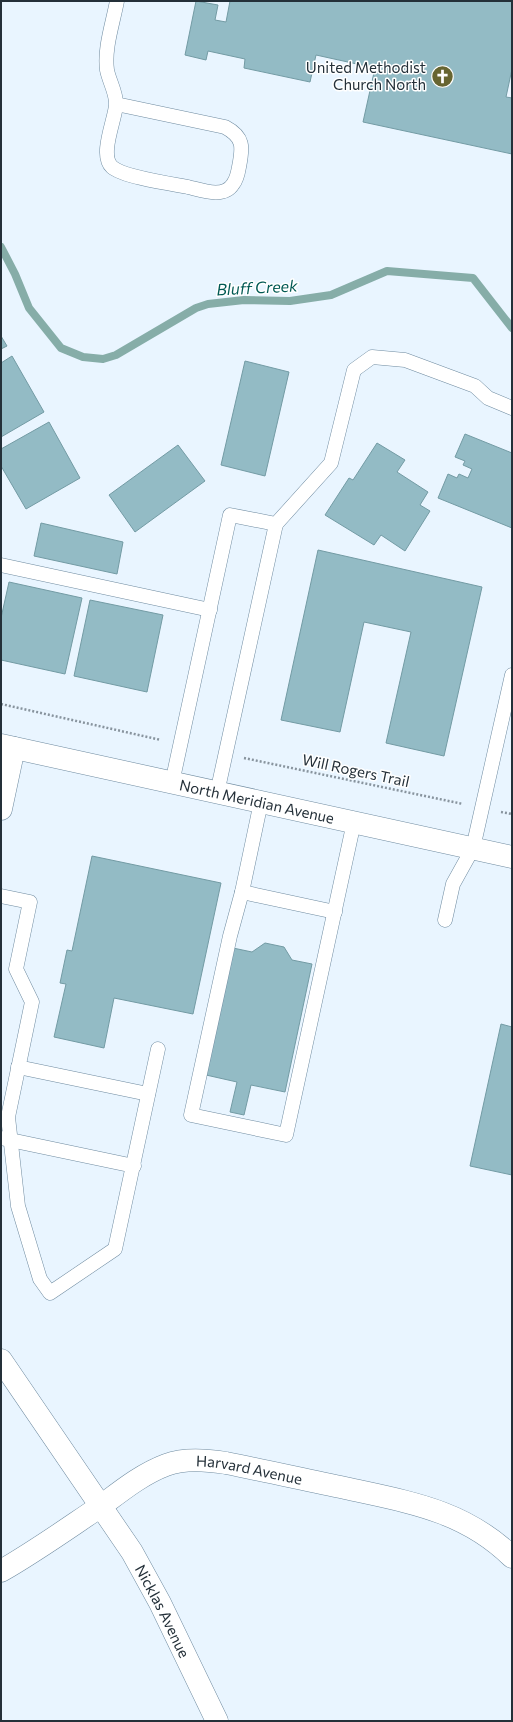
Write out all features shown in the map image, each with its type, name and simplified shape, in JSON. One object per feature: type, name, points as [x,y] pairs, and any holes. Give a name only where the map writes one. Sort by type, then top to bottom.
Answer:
[{"type":"street","name":"North Meridian Avenue","points":[[8,747],[512,857]]},
{"type":"street","points":[[1,809],[8,747]]},
{"type":"street","name":"Nicklas Avenue","points":[[1,1360],[132,1552],[153,1590],[217,1721]]},
{"type":"street","name":"Harvard Avenue","points":[[1,1571],[29,1555],[138,1480],[166,1465],[186,1460],[205,1460],[226,1463],[409,1502],[437,1511],[475,1528],[497,1542],[512,1557]]},
{"type":"lane","points":[[116,104],[225,127],[232,130],[238,136],[242,144],[242,153],[233,186],[227,190],[212,192],[132,175],[112,167],[107,159],[107,149],[116,104],[107,70],[108,44],[117,1]]},
{"type":"lane","points":[[217,793],[276,524],[330,463],[354,370],[372,357],[405,360],[475,386],[488,398],[512,408]]},
{"type":"lane","points":[[172,783],[230,514],[276,524]]},
{"type":"lane","points":[[1,565],[210,610]]},
{"type":"lane","points":[[445,920],[453,884],[473,848],[512,675]]},
{"type":"lane","points":[[261,802],[191,1115],[286,1135],[354,822]]},
{"type":"lane","points":[[242,892],[335,912]]},
{"type":"lane","points":[[1,896],[30,902],[16,969],[32,1002],[8,1117],[5,1139],[18,1206],[40,1278],[50,1293],[115,1249],[158,1049]]},
{"type":"lane","points":[[18,1067],[148,1094]]},
{"type":"lane","points":[[5,1139],[134,1166]]},
{"type":"path","points":[[1,704],[164,740]]},
{"type":"path","name":"Will Rogers Trail","points":[[245,758],[462,804]]},
{"type":"building","name":"United Methodist Church North","points":[[196,1],[218,5],[215,20],[226,22],[230,1],[512,1],[512,69],[506,97],[512,98],[512,154],[363,122],[375,68],[316,55],[310,82],[244,68],[245,59],[208,51],[206,60],[185,55]]},
{"type":"building","points":[[1,336],[7,346],[1,349]]},
{"type":"building","points":[[12,356],[44,412],[1,437],[1,363]]},
{"type":"building","points":[[245,361],[289,372],[265,476],[221,465]]},
{"type":"building","points":[[49,422],[80,478],[26,509],[1,466],[1,449]]},
{"type":"building","points":[[465,434],[512,453],[512,528],[438,498],[448,474],[457,478],[459,474],[468,478],[472,469],[463,465],[465,461],[455,457]]},
{"type":"building","points":[[377,443],[405,460],[397,472],[428,492],[420,505],[430,511],[405,551],[381,535],[374,545],[325,515],[349,478],[353,480]]},
{"type":"building","points":[[178,445],[205,481],[135,532],[109,495]]},
{"type":"building","points":[[41,523],[123,542],[117,574],[34,556]]},
{"type":"building","points":[[318,550],[482,587],[444,756],[386,743],[411,632],[364,622],[340,732],[281,720]]},
{"type":"building","points":[[9,582],[82,598],[65,674],[1,660],[1,618]]},
{"type":"building","points":[[90,600],[163,615],[147,692],[74,676]]},
{"type":"building","points":[[92,856],[221,883],[193,1014],[114,998],[104,1048],[54,1037],[66,984],[60,983],[67,950],[72,951]]},
{"type":"building","points":[[265,943],[284,947],[292,960],[312,964],[285,1092],[251,1085],[244,1115],[230,1112],[237,1082],[206,1075],[233,948],[252,952]]},
{"type":"building","points":[[501,1024],[512,1027],[512,1175],[470,1166]]},
{"type":"waterway","name":"Bluff Creek","points":[[1,247],[15,274],[29,308],[61,348],[83,357],[103,359],[116,355],[196,308],[208,304],[244,300],[290,301],[331,295],[387,271],[473,278],[512,328]]},
{"type":"place","name":"United Methodist Church North","points":[[442,76]]}]
